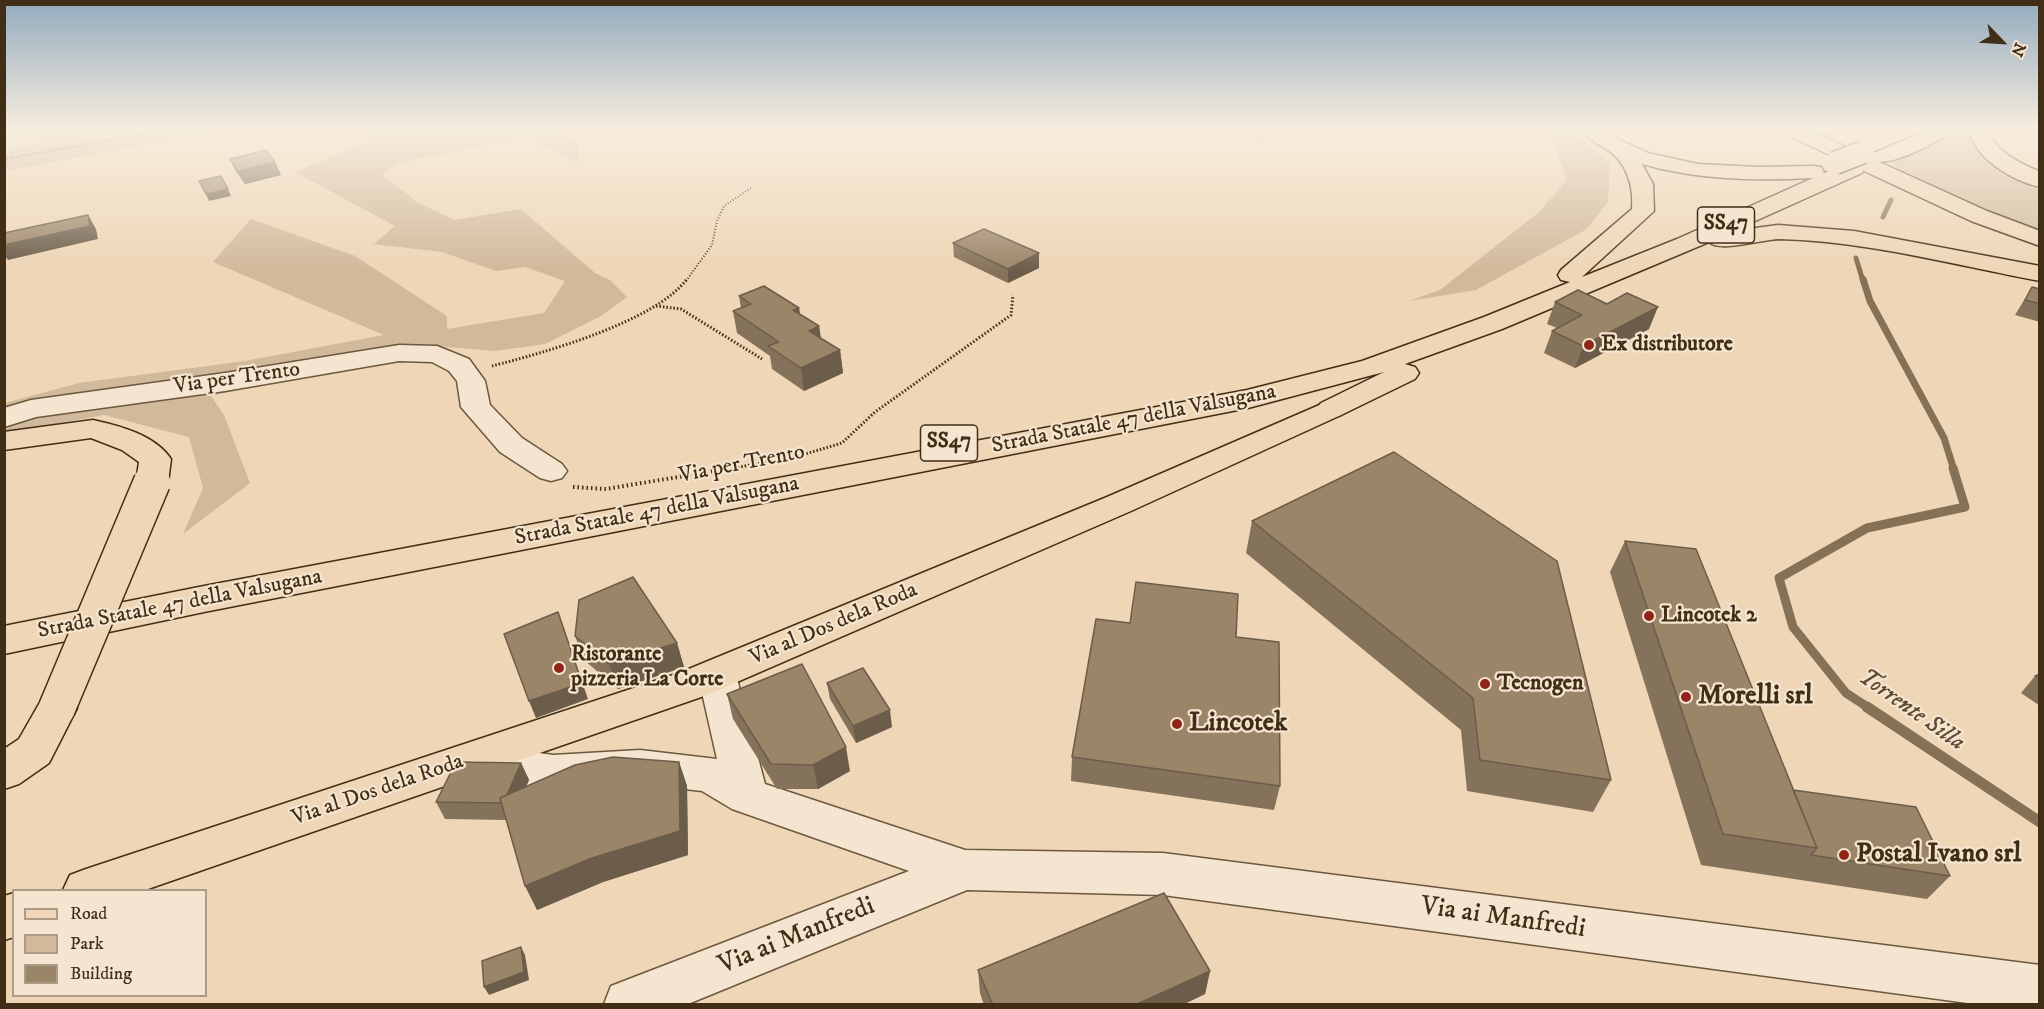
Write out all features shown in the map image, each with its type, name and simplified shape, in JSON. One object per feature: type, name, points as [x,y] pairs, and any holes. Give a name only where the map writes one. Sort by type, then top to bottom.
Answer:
[{"type":"main road","points":[[1570,275],[1643,211],[1645,189],[1640,177]]},
{"type":"main road","name":"Strada Statale 47 della Valsugana","points":[[4,626],[1242,386],[1304,370],[1422,334],[1812,177]]},
{"type":"main road","name":"Strada Statale 47 della Valsugana","points":[[4,640],[204,599],[1248,399],[1372,367],[1493,323],[1685,244],[1819,177]]},
{"type":"main road","points":[[1894,177],[1979,216],[2040,239]]},
{"type":"main road","points":[[1685,244],[1778,232],[1854,238],[2040,274]]},
{"type":"main road","name":"Via al Dos dela Roda","points":[[93,889],[717,675],[1119,504],[1331,409],[1414,368],[1493,323]]},
{"type":"main road","points":[[4,441],[93,429],[133,443],[155,459],[153,482],[57,708],[34,751],[4,772]]},
{"type":"main road","points":[[4,618],[56,615]]},
{"type":"street","name":"Via per Trento","points":[[4,418],[31,409],[225,382],[399,353],[437,354],[459,366],[465,373]]},
{"type":"street","points":[[465,373],[471,381],[476,407],[512,445],[552,471]]},
{"type":"street","points":[[717,675],[747,796]]},
{"type":"street","name":"Via ai Manfredi","points":[[472,759],[553,774],[640,767],[710,774],[747,796],[965,870],[1163,874],[2040,989]]},
{"type":"street","name":"Via ai Manfredi","points":[[629,1005],[965,870]]},
{"type":"path","points":[[465,373],[541,354],[605,330],[655,306],[680,288],[712,245],[717,220],[724,206],[751,188]]},
{"type":"path","name":"Via per Trento","points":[[552,471],[569,487],[606,489],[802,455],[842,442],[875,412],[1011,315],[1013,294]]},
{"type":"path","points":[[655,306],[681,309],[762,359]]},
{"type":"green space","points":[[304,177],[385,177],[417,202],[454,220],[521,209],[595,273],[610,280],[627,297],[601,316],[545,344],[495,351],[421,345],[211,396],[224,415],[250,483],[183,534],[203,488],[189,437],[104,415],[5,433],[5,403],[79,383],[245,361],[384,335],[213,262],[251,219],[355,256],[447,316],[447,329],[544,313],[565,281],[525,267],[496,271],[442,252],[374,244],[395,226]]},
{"type":"green space","points":[[1566,177],[1609,177],[1608,202],[1587,229],[1476,290],[1409,301],[1440,290],[1539,212],[1567,180]]},
{"type":"green space","points":[[1910,177],[2025,177],[2039,184],[2039,234],[1918,183]]},
{"type":"building","points":[[222,177],[228,189],[206,194],[199,181]]},
{"type":"building","points":[[88,215],[90,226],[4,245],[4,233]]},
{"type":"building","points":[[984,229],[1039,253],[1008,269],[953,243]]},
{"type":"building","points":[[764,286],[799,308],[793,310],[819,326],[809,331],[840,350],[801,368],[768,346],[779,342],[733,311],[751,304],[739,296]]},
{"type":"building","points":[[2032,287],[2040,289],[2040,304],[2025,300]]},
{"type":"building","points":[[1578,290],[1607,304],[1627,293],[1658,307],[1583,346],[1552,331],[1582,315],[1555,302]]},
{"type":"building","name":"Tecnogen","points":[[1394,452],[1557,561],[1611,780],[1480,760],[1473,698],[1252,521]]},
{"type":"building","points":[[1625,541],[1696,549],[1817,848],[1723,834]]},
{"type":"building","points":[[633,577],[677,643],[609,664],[575,636],[579,600]]},
{"type":"building","name":"Lincotek","points":[[1136,582],[1238,594],[1236,637],[1279,642],[1280,786],[1072,757],[1096,619],[1130,623]]},
{"type":"building","points":[[558,612],[582,683],[529,701],[504,634]]},
{"type":"building","points":[[802,664],[846,747],[813,765],[771,764],[727,694]]},
{"type":"building","points":[[863,668],[890,710],[853,726],[827,683]]},
{"type":"building","points":[[613,757],[679,762],[680,831],[592,858],[525,886],[500,798],[575,765]]},
{"type":"building","points":[[456,762],[521,763],[507,795],[500,798],[501,803],[436,802]]},
{"type":"building","points":[[1793,790],[1916,807],[1950,876],[1811,855],[1817,848]]},
{"type":"building","points":[[1164,893],[1210,971],[1135,1005],[993,1005],[978,970]]},
{"type":"building","points":[[521,947],[524,972],[484,987],[482,961]]},
{"type":"waterway","name":"Torrente Silla","points":[[1883,217],[1891,200]]},
{"type":"waterway","name":"Torrente Silla","points":[[1856,258],[1863,281]]},
{"type":"waterway","name":"Torrente Silla","points":[[1863,279],[1870,301],[1944,438],[1954,470]]},
{"type":"waterway","name":"Torrente Silla","points":[[1869,708],[1846,693],[1793,627],[1779,578],[1867,528],[1965,507],[1953,468]]},
{"type":"waterway","name":"Torrente Silla","points":[[1867,707],[2040,822]]},
{"type":"place","name":"Ex distributore","points":[[1589,345]]},
{"type":"place","name":"Lincotek 2","points":[[1649,616]]},
{"type":"place","name":"Ristorante pizzeria La Corte","points":[[559,668]]},
{"type":"place","name":"Tecnogen","points":[[1485,684]]},
{"type":"place","name":"Morelli srl","points":[[1686,697]]},
{"type":"place","name":"Lincotek","points":[[1177,724]]},
{"type":"place","name":"Postal Ivano srl","points":[[1844,855]]}]
